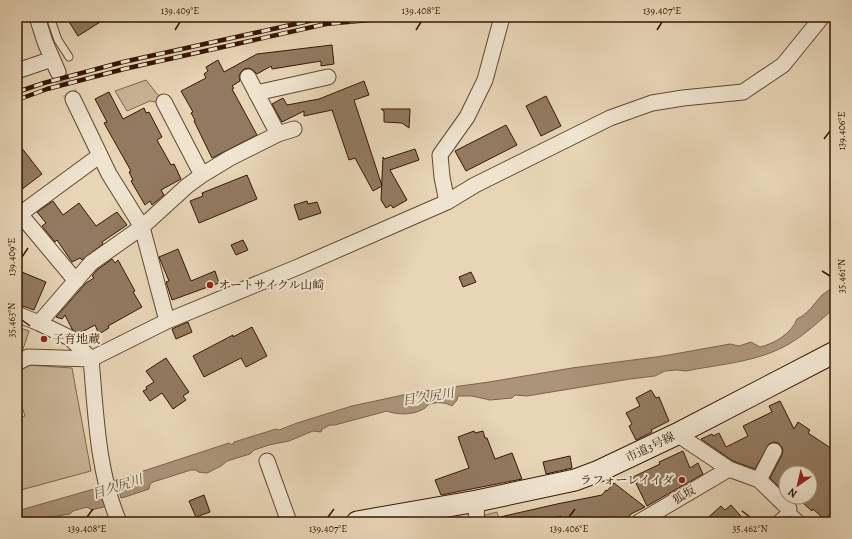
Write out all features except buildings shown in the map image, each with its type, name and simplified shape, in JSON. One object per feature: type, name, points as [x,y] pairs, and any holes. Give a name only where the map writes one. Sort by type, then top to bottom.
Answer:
[{"type":"street","points":[[17,71],[55,65],[44,42],[37,17]]},
{"type":"street","points":[[447,202],[442,177],[440,155],[467,117],[485,80],[502,17]]},
{"type":"street","points":[[17,363],[28,357],[91,359],[167,321],[298,267],[447,202],[475,185],[610,118],[652,103],[683,98],[743,92],[783,65],[822,17]]},
{"type":"street","points":[[256,93],[319,75]]},
{"type":"street","points":[[248,77],[278,134]]},
{"type":"street","points":[[73,99],[99,156],[142,227],[167,321]]},
{"type":"street","points":[[164,102],[202,175]]},
{"type":"street","points":[[40,323],[91,263],[142,227],[187,186],[230,158],[278,134],[294,129]]},
{"type":"street","points":[[76,281],[20,214],[99,156]]},
{"type":"street","points":[[17,314],[40,323],[70,338],[91,359],[98,434],[105,477],[112,508],[119,522]]},
{"type":"street","name":"市道3号線","points":[[358,522],[477,501],[575,480],[599,471],[678,434],[835,352]]},
{"type":"street","points":[[678,434],[728,469],[759,480],[789,509]]},
{"type":"street","points":[[759,480],[774,451]]},
{"type":"street","points":[[267,461],[289,522]]},
{"type":"street","name":"狐坂","points":[[640,522],[728,469]]},
{"type":"street","points":[[476,522],[477,501]]},
{"type":"lane","points":[[50,17],[58,40],[69,57]]},
{"type":"lane","points":[[774,522],[789,509],[803,522]]},
{"type":"shaded area","points":[[146,80],[158,95],[166,96],[161,103],[150,101],[127,111],[115,91]]},
{"type":"shaded area","points":[[17,327],[29,331],[21,355],[17,357]]},
{"type":"shaded area","points":[[27,365],[72,368],[91,471],[17,491],[17,418],[25,416],[17,391],[17,371]]},
{"type":"shaded area","points":[[497,512],[500,522],[484,522],[485,515]]},
{"type":"water","name":"目久尻川","points":[[835,285],[835,308],[789,344],[752,359],[686,371],[665,371],[655,376],[527,396],[515,395],[512,398],[490,400],[472,396],[458,396],[457,400],[452,406],[444,403],[432,403],[421,410],[410,414],[398,414],[387,411],[330,425],[322,429],[321,432],[313,431],[289,441],[254,450],[250,454],[227,461],[221,466],[207,473],[191,470],[153,482],[150,484],[149,489],[121,498],[116,480],[229,443],[232,445],[234,442],[276,429],[279,430],[352,406],[417,392],[572,368],[663,356],[730,344],[739,346],[751,342],[760,347],[765,346],[777,341],[787,333],[795,324],[797,319],[808,312],[822,295]]},
{"type":"water","points":[[101,487],[107,506],[92,510],[87,507],[73,511],[70,514],[41,520],[36,519],[28,522],[17,522],[17,511]]},
{"type":"tunnel","points":[[58,72],[73,99]]},
{"type":"railway","points":[[17,92],[44,83],[123,62],[327,17]]},
{"type":"railway","points":[[17,100],[47,89],[124,69],[326,24],[401,17]]},
{"type":"place","name":"オートサイクル山崎","points":[[210,285]]},
{"type":"place","name":"子育地蔵","points":[[44,339]]},
{"type":"place","name":"ラフォーレイイダ","points":[[682,480]]}]
